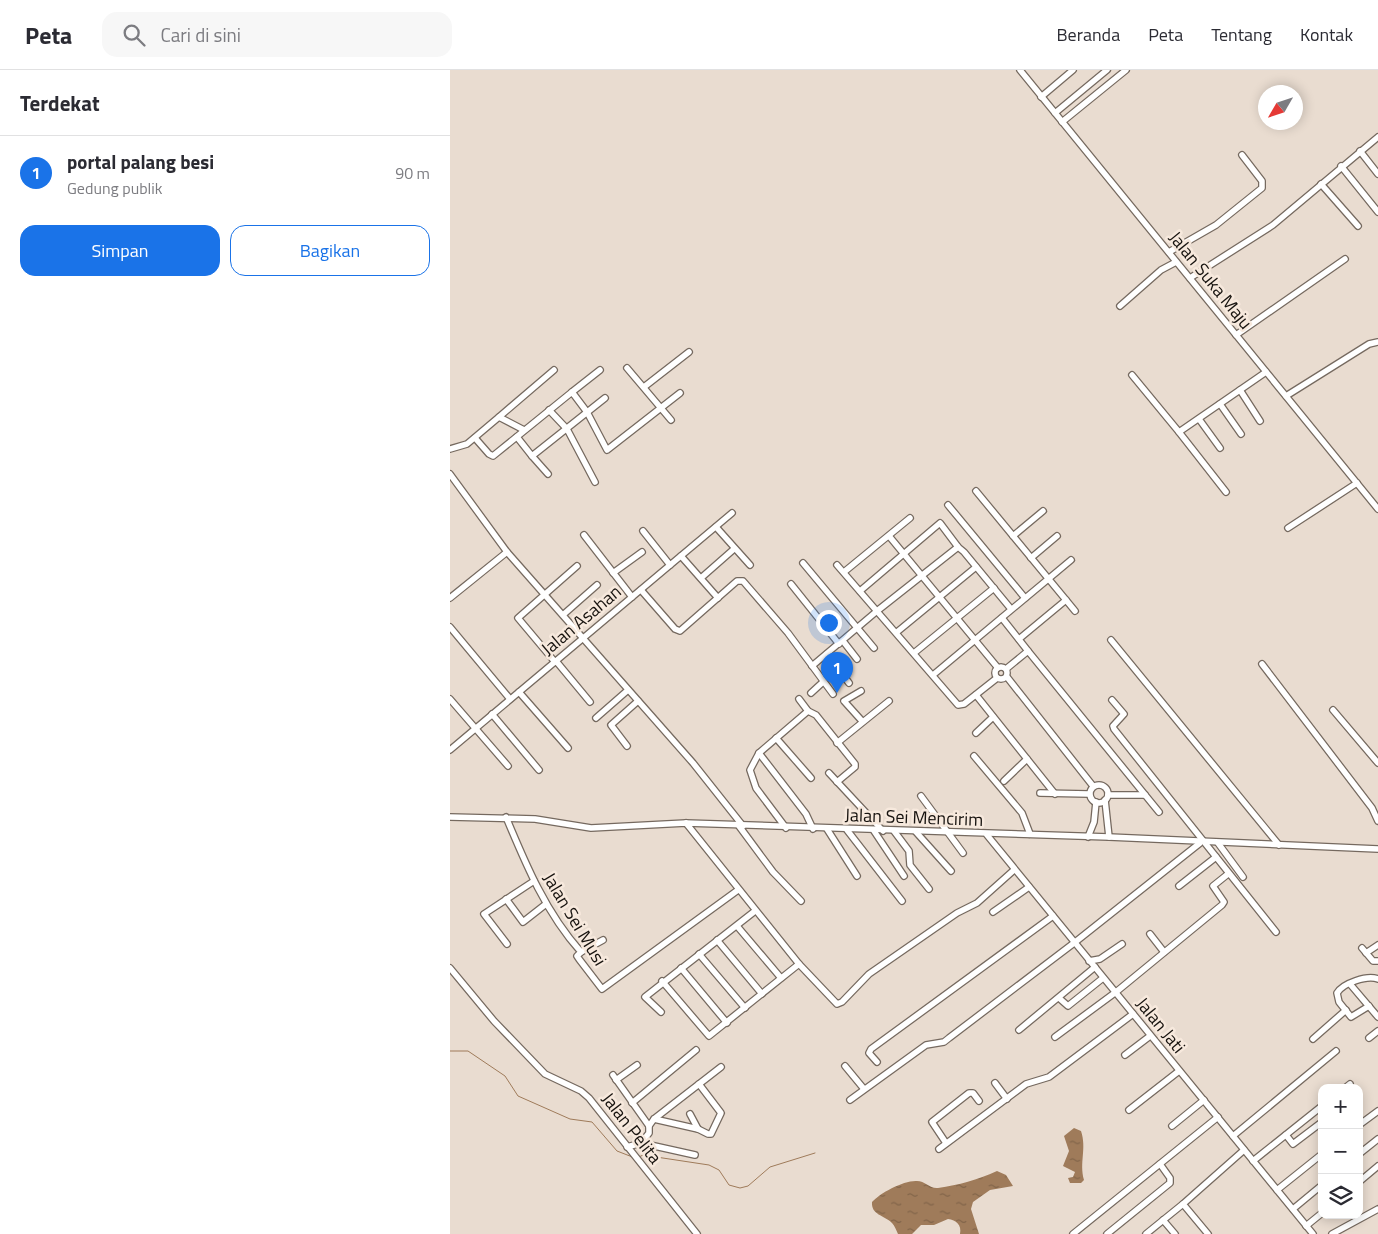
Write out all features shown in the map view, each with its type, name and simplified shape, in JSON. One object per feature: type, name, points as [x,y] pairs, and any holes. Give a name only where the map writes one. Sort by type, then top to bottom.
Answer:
[{"type":"street","name":"Jalan Suka Maju","points":[[1020,70],[1378,509]]},
{"type":"street","points":[[1041,97],[1073,70]]},
{"type":"street","points":[[1055,113],[1107,70]]},
{"type":"street","points":[[1062,122],[1126,70]]},
{"type":"street","points":[[1190,278],[1273,225],[1341,166],[1378,137]]},
{"type":"street","points":[[1360,151],[1378,174]]},
{"type":"street","points":[[1169,252],[1216,225],[1262,188],[1262,181],[1242,154]]},
{"type":"street","points":[[1341,166],[1378,212]]},
{"type":"street","points":[[1322,184],[1358,226]]},
{"type":"street","points":[[1236,335],[1344,260]]},
{"type":"street","points":[[1120,306],[1161,270],[1176,262]]},
{"type":"street","points":[[1286,396],[1369,344],[1378,342]]},
{"type":"street","points":[[644,387],[689,352]]},
{"type":"street","points":[[627,368],[671,420]]},
{"type":"street","points":[[450,448],[464,445],[475,438],[554,370]]},
{"type":"street","points":[[475,438],[492,456],[600,370]]},
{"type":"street","points":[[1179,432],[1266,372]]},
{"type":"street","points":[[1132,375],[1226,492]]},
{"type":"street","points":[[1240,390],[1260,421]]},
{"type":"street","points":[[572,392],[587,412],[607,450],[680,393]]},
{"type":"street","points":[[532,456],[605,398]]},
{"type":"street","points":[[1220,404],[1242,434]]},
{"type":"street","points":[[550,410],[567,429],[595,482]]},
{"type":"street","points":[[499,417],[524,430]]},
{"type":"street","points":[[1199,418],[1220,448]]},
{"type":"street","points":[[517,437],[548,474]]},
{"type":"street","points":[[450,474],[507,552],[564,614],[713,787],[773,872],[801,901]]},
{"type":"street","points":[[450,487],[457,483]]},
{"type":"street","points":[[1288,528],[1357,483]]},
{"type":"street","points":[[976,491],[1075,611]]},
{"type":"street","points":[[948,505],[1025,598]]},
{"type":"street","points":[[1013,536],[1043,512]]},
{"type":"street","name":"Jalan Asahan","points":[[450,750],[732,513]]},
{"type":"street","points":[[844,572],[910,518]]},
{"type":"street","points":[[860,591],[939,523],[958,548],[1012,609]]},
{"type":"street","points":[[716,527],[750,565]]},
{"type":"street","points":[[643,532],[670,565]]},
{"type":"street","points":[[584,535],[632,597]]},
{"type":"street","points":[[889,536],[998,668],[1006,669],[1028,651]]},
{"type":"street","points":[[1031,558],[1057,536]]},
{"type":"street","points":[[812,666],[921,575],[958,548]]},
{"type":"street","points":[[701,578],[734,549]]},
{"type":"street","points":[[450,598],[507,552]]},
{"type":"street","points":[[613,573],[642,552]]},
{"type":"street","points":[[681,556],[718,598]]},
{"type":"street","points":[[932,675],[1071,560]]},
{"type":"street","points":[[803,563],[874,648]]},
{"type":"street","points":[[837,564],[958,705],[964,704],[997,678]]},
{"type":"street","points":[[577,566],[518,619],[590,702]]},
{"type":"street","points":[[897,632],[976,567]]},
{"type":"street","points":[[641,590],[677,631],[683,629],[737,581],[743,581],[788,633],[833,694]]},
{"type":"street","points":[[791,584],[857,659]]},
{"type":"street","points":[[564,614],[598,585]]},
{"type":"street","points":[[914,653],[994,588]]},
{"type":"street","points":[[1019,639],[1066,600]]},
{"type":"street","points":[[1002,618],[1159,812]]},
{"type":"street","points":[[450,627],[510,699]]},
{"type":"street","points":[[1111,640],[1279,845]]},
{"type":"street","points":[[827,654],[849,682]]},
{"type":"street","points":[[1262,664],[1372,808],[1378,820]]},
{"type":"street","points":[[997,678],[995,672],[998,668]]},
{"type":"street","points":[[1006,669],[1007,677],[1092,786]]},
{"type":"street","points":[[997,678],[1001,680],[1007,677]]},
{"type":"street","points":[[811,693],[823,682]]},
{"type":"street","points":[[596,718],[628,690]]},
{"type":"street","points":[[861,691],[844,701],[862,721]]},
{"type":"street","points":[[519,692],[568,748]]},
{"type":"street","points":[[976,695],[1055,794]]},
{"type":"street","points":[[799,699],[808,712],[816,715],[856,766],[838,782]]},
{"type":"street","points":[[451,700],[508,766]]},
{"type":"street","points":[[1112,700],[1124,714],[1112,726],[1114,729],[1202,843],[1216,857],[1276,932]]},
{"type":"street","points":[[627,746],[611,725],[638,701]]},
{"type":"street","points":[[837,743],[889,701]]},
{"type":"street","points":[[1333,710],[1378,764]]},
{"type":"street","points":[[786,828],[751,779],[751,767],[759,753],[808,712]]},
{"type":"street","points":[[492,714],[539,770]]},
{"type":"street","points":[[976,733],[993,717]]},
{"type":"street","points":[[776,738],[811,778]]},
{"type":"street","points":[[759,753],[806,814],[813,829]]},
{"type":"street","points":[[974,756],[1022,812],[1030,834]]},
{"type":"street","points":[[1004,781],[1027,759]]},
{"type":"street","points":[[829,773],[883,831]]},
{"type":"street","points":[[1092,786],[1098,784],[1104,786],[1106,823],[1109,837]]},
{"type":"street","points":[[1089,794],[1092,786]]},
{"type":"street","points":[[1040,793],[1089,794],[1096,802],[1094,822],[1088,837]]},
{"type":"street","points":[[1096,802],[1106,797],[1145,795]]},
{"type":"street","points":[[921,796],[944,824],[947,834],[963,852]]},
{"type":"street","name":"Jalan Sei Mencirim","points":[[450,817],[506,817],[591,828],[686,824],[947,834],[1030,834],[1202,843],[1378,849]]},
{"type":"street","name":"Jalan Sei Musi","points":[[506,817],[546,904],[563,930],[581,952],[577,956],[578,960],[598,987],[606,988],[738,890]]},
{"type":"street","points":[[1094,822],[1106,823]]},
{"type":"street","points":[[686,824],[799,964],[831,1001],[840,1004],[869,974],[957,913],[977,903],[1014,870]]},
{"type":"street","points":[[827,829],[857,876]]},
{"type":"street","points":[[847,830],[902,901]]},
{"type":"street","points":[[874,831],[904,876]]},
{"type":"street","points":[[894,831],[909,851],[910,865],[929,889]]},
{"type":"street","points":[[916,832],[951,871]]},
{"type":"street","name":"Jalan Jati","points":[[986,835],[1313,1234]]},
{"type":"street","points":[[850,1100],[926,1045],[944,1042],[1202,843]]},
{"type":"street","points":[[1218,843],[1243,877]]},
{"type":"street","points":[[1179,886],[1216,857]]},
{"type":"street","points":[[1055,1037],[1116,992],[1222,905],[1224,902],[1213,886],[1228,874]]},
{"type":"street","points":[[507,944],[484,914],[534,881]]},
{"type":"street","points":[[993,912],[1028,887]]},
{"type":"street","points":[[506,899],[522,922],[546,904]]},
{"type":"street","points":[[661,1012],[645,997],[755,911]]},
{"type":"street","points":[[877,1062],[869,1053],[870,1049],[1053,916]]},
{"type":"street","points":[[737,926],[781,978]]},
{"type":"street","points":[[1150,934],[1164,952]]},
{"type":"street","points":[[581,952],[604,940]]},
{"type":"street","points":[[717,940],[762,994]]},
{"type":"street","points":[[1089,961],[1100,959],[1122,944]]},
{"type":"street","points":[[1378,945],[1364,950],[1373,961],[1378,961]]},
{"type":"street","points":[[699,954],[745,1008]]},
{"type":"street","points":[[662,982],[707,1035],[712,1035],[799,964]]},
{"type":"street","name":"Jalan Pelita","points":[[450,968],[494,1021],[536,1066],[554,1080],[586,1094],[697,1234]]},
{"type":"street","points":[[680,968],[727,1023]]},
{"type":"street","points":[[1019,1030],[1095,968]]},
{"type":"street","points":[[1369,1006],[1353,1017],[1336,996],[1341,988],[1350,984],[1370,977],[1378,979]]},
{"type":"street","points":[[1059,998],[1068,1006],[1103,978]]},
{"type":"street","points":[[1350,984],[1378,1017]]},
{"type":"street","points":[[1313,1039],[1346,1010]]},
{"type":"street","points":[[939,1150],[1026,1084],[1042,1081],[1049,1077],[1133,1014]]},
{"type":"street","points":[[1369,1038],[1378,1031]]},
{"type":"street","points":[[1125,1056],[1150,1036]]},
{"type":"street","points":[[632,1103],[696,1050]]},
{"type":"street","points":[[1233,1136],[1336,1051]]},
{"type":"street","points":[[637,1064],[615,1078],[649,1126]]},
{"type":"street","points":[[845,1066],[864,1089]]},
{"type":"street","points":[[641,1143],[649,1133],[649,1126],[654,1119],[721,1067]]},
{"type":"street","points":[[1129,1110],[1179,1071]]},
{"type":"street","points":[[995,1083],[1007,1098]]},
{"type":"street","points":[[654,1119],[698,1129],[711,1134],[721,1113],[699,1084]]},
{"type":"street","points":[[946,1143],[932,1122],[969,1093],[973,1093],[979,1102]]},
{"type":"street","points":[[1172,1126],[1204,1100]]},
{"type":"street","points":[[1253,1161],[1318,1109]]},
{"type":"street","points":[[1363,1122],[1378,1110]]},
{"type":"street","points":[[690,1114],[698,1129]]},
{"type":"street","points":[[1073,1234],[1218,1117]]},
{"type":"street","points":[[1286,1135],[1293,1144],[1318,1125]]},
{"type":"street","points":[[1363,1151],[1378,1139]]},
{"type":"street","points":[[627,1147],[641,1143],[696,1155]]},
{"type":"street","points":[[1146,1234],[1244,1150]]},
{"type":"street","points":[[1277,1190],[1318,1157]]},
{"type":"street","points":[[1107,1234],[1170,1183],[1170,1178],[1160,1164]]},
{"type":"street","points":[[1363,1179],[1378,1166]]},
{"type":"street","points":[[1293,1209],[1318,1188]]},
{"type":"street","points":[[1183,1204],[1208,1234]]},
{"type":"street","points":[[1332,1234],[1378,1209]]},
{"type":"street","points":[[1306,1226],[1318,1216]]},
{"type":"street","points":[[1163,1220],[1175,1234]]},
{"type":"water","points":[[1074,1128],[1081,1131],[1083,1138],[1082,1167],[1084,1180],[1081,1183],[1070,1183],[1068,1178],[1073,1177],[1075,1172],[1063,1166],[1069,1151],[1064,1136]]},
{"type":"water","points":[[997,1171],[1006,1175],[1013,1186],[990,1190],[973,1202],[971,1209],[979,1234],[960,1234],[958,1224],[954,1220],[948,1219],[934,1225],[921,1225],[912,1234],[898,1234],[892,1223],[876,1212],[872,1206],[872,1202],[881,1195],[912,1181],[920,1181],[938,1188],[968,1182]]},
{"type":"waterway","points":[[450,1051],[468,1051],[505,1076],[518,1096],[570,1119],[592,1122],[617,1151],[635,1158]]},
{"type":"waterway","points":[[639,1157],[643,1155],[709,1165],[719,1170],[729,1185],[740,1188],[748,1186],[770,1167],[815,1153]]},
{"type":"place","name":"portal palang besi","points":[[837,693]]}]
